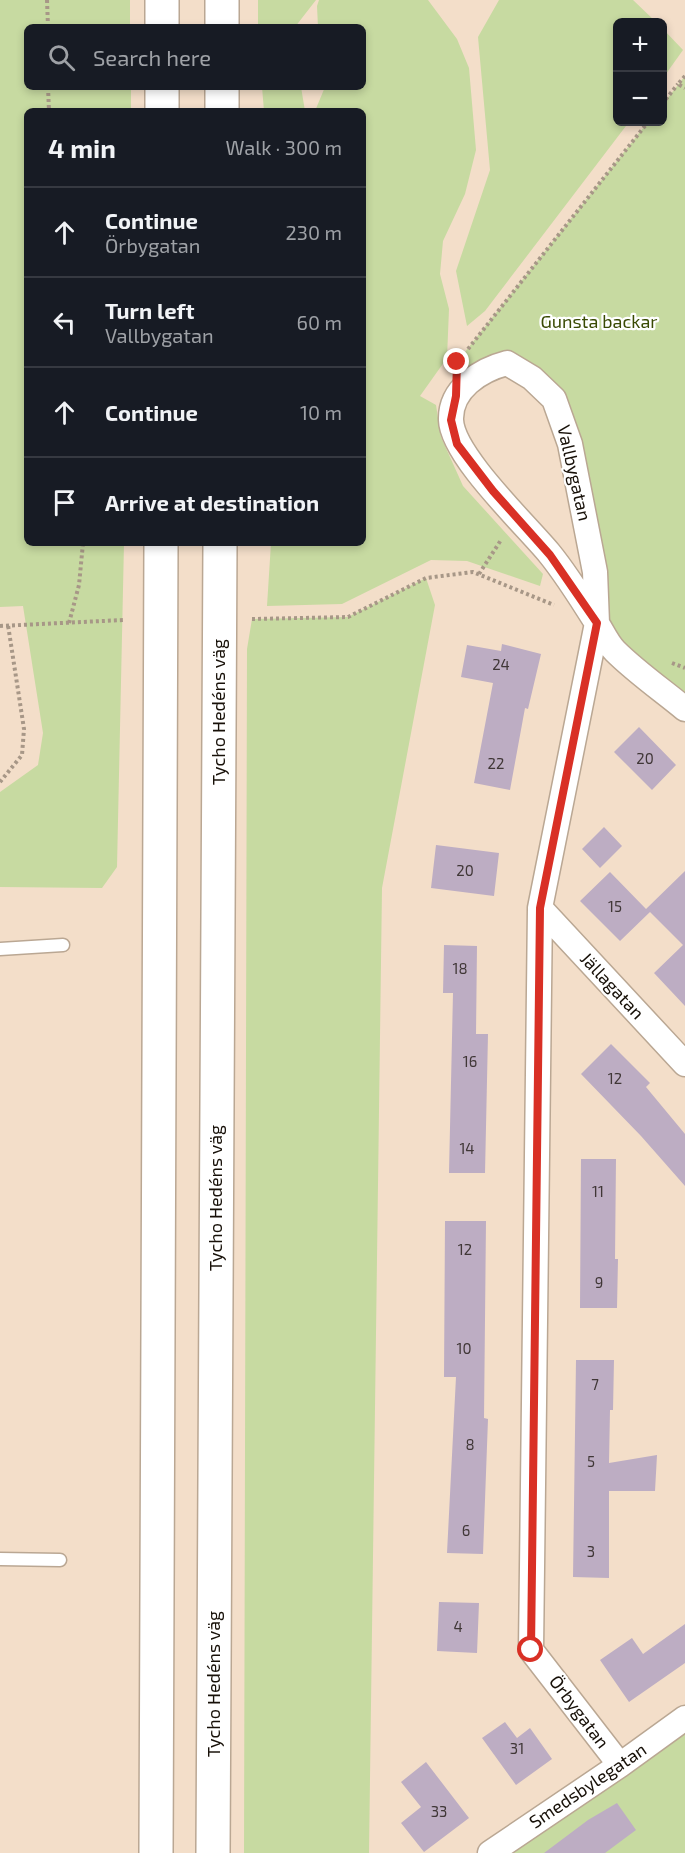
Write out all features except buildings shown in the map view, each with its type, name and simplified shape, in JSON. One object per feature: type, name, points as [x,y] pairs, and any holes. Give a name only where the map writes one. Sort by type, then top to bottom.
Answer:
[{"type":"main road","points":[[162,0],[162,24]]},
{"type":"main road","points":[[222,0],[222,24]]},
{"type":"main road","points":[[162,90],[162,108]]},
{"type":"main road","points":[[222,90],[222,108]]},
{"type":"main road","points":[[156,1853],[161,546]]},
{"type":"main road","name":"Tycho Hedéns väg","points":[[213,1853],[220,546]]},
{"type":"street","name":"Vallbygatan","points":[[597,623],[595,572],[570,444],[554,399],[532,378],[507,363],[492,367],[475,377],[456,396],[451,420],[457,444],[493,491],[550,555],[614,650],[685,709]]},
{"type":"street","name":"Örbygatan","points":[[597,623],[540,908],[531,1650],[620,1765]]},
{"type":"street","name":"Jällagatan","points":[[540,908],[685,1064]]},
{"type":"street","name":"Smedsbylegatan","points":[[490,1853],[685,1718]]},
{"type":"lane","points":[[0,949],[63,945]]},
{"type":"lane","points":[[0,1559],[60,1560]]},
{"type":"path","points":[[46,0],[48,24]]},
{"type":"path","points":[[667,99],[685,76]]},
{"type":"path","points":[[678,84],[685,88]]},
{"type":"path","points":[[48,90],[49,108]]},
{"type":"path","points":[[456,396],[457,362],[645,126]]},
{"type":"path","points":[[479,574],[516,517]]},
{"type":"path","points":[[69,623],[79,585],[83,546]]},
{"type":"path","points":[[252,619],[348,616],[426,578],[473,572],[597,623]]},
{"type":"path","points":[[0,626],[123,621]]},
{"type":"path","points":[[0,782],[22,754],[24,729],[8,625]]},
{"type":"green space","points":[[0,0],[130,0],[130,24],[24,24],[24,90],[131,90],[131,108],[24,108],[24,546],[124,546],[117,867],[102,888],[0,887],[0,792],[38,765],[43,733],[23,606],[0,607]]},
{"type":"green space","points":[[258,0],[316,0],[297,24],[258,24]]},
{"type":"green space","points":[[319,0],[428,0],[457,39],[469,68],[476,150],[465,194],[443,241],[440,274],[449,309],[447,358],[420,396],[436,405],[441,437],[463,486],[543,574],[540,586],[467,561],[431,560],[342,604],[267,606],[271,546],[366,546],[366,108],[316,108],[324,90],[366,90],[366,24],[318,24]]},
{"type":"green space","points":[[499,0],[633,0],[652,18],[613,18],[613,126],[626,126],[485,311],[467,326],[456,271],[490,170],[478,37]]},
{"type":"green space","points":[[667,33],[683,50],[667,72]]},
{"type":"green space","name":"Gunsta backar","points":[[685,76],[685,709],[614,650],[554,399],[507,363],[456,396],[457,362],[645,126],[667,126],[667,99]]},
{"type":"green space","points":[[262,90],[302,90],[304,108],[264,108]]},
{"type":"green space","points":[[426,578],[435,605],[382,888],[369,1853],[244,1853],[247,649],[252,619],[348,617]]},
{"type":"green space","points":[[685,1718],[685,1853],[490,1853]]},
{"type":"route","points":[[457,362],[456,396],[451,420],[457,444],[493,491],[550,555],[597,623],[540,908],[531,1650]]}]
